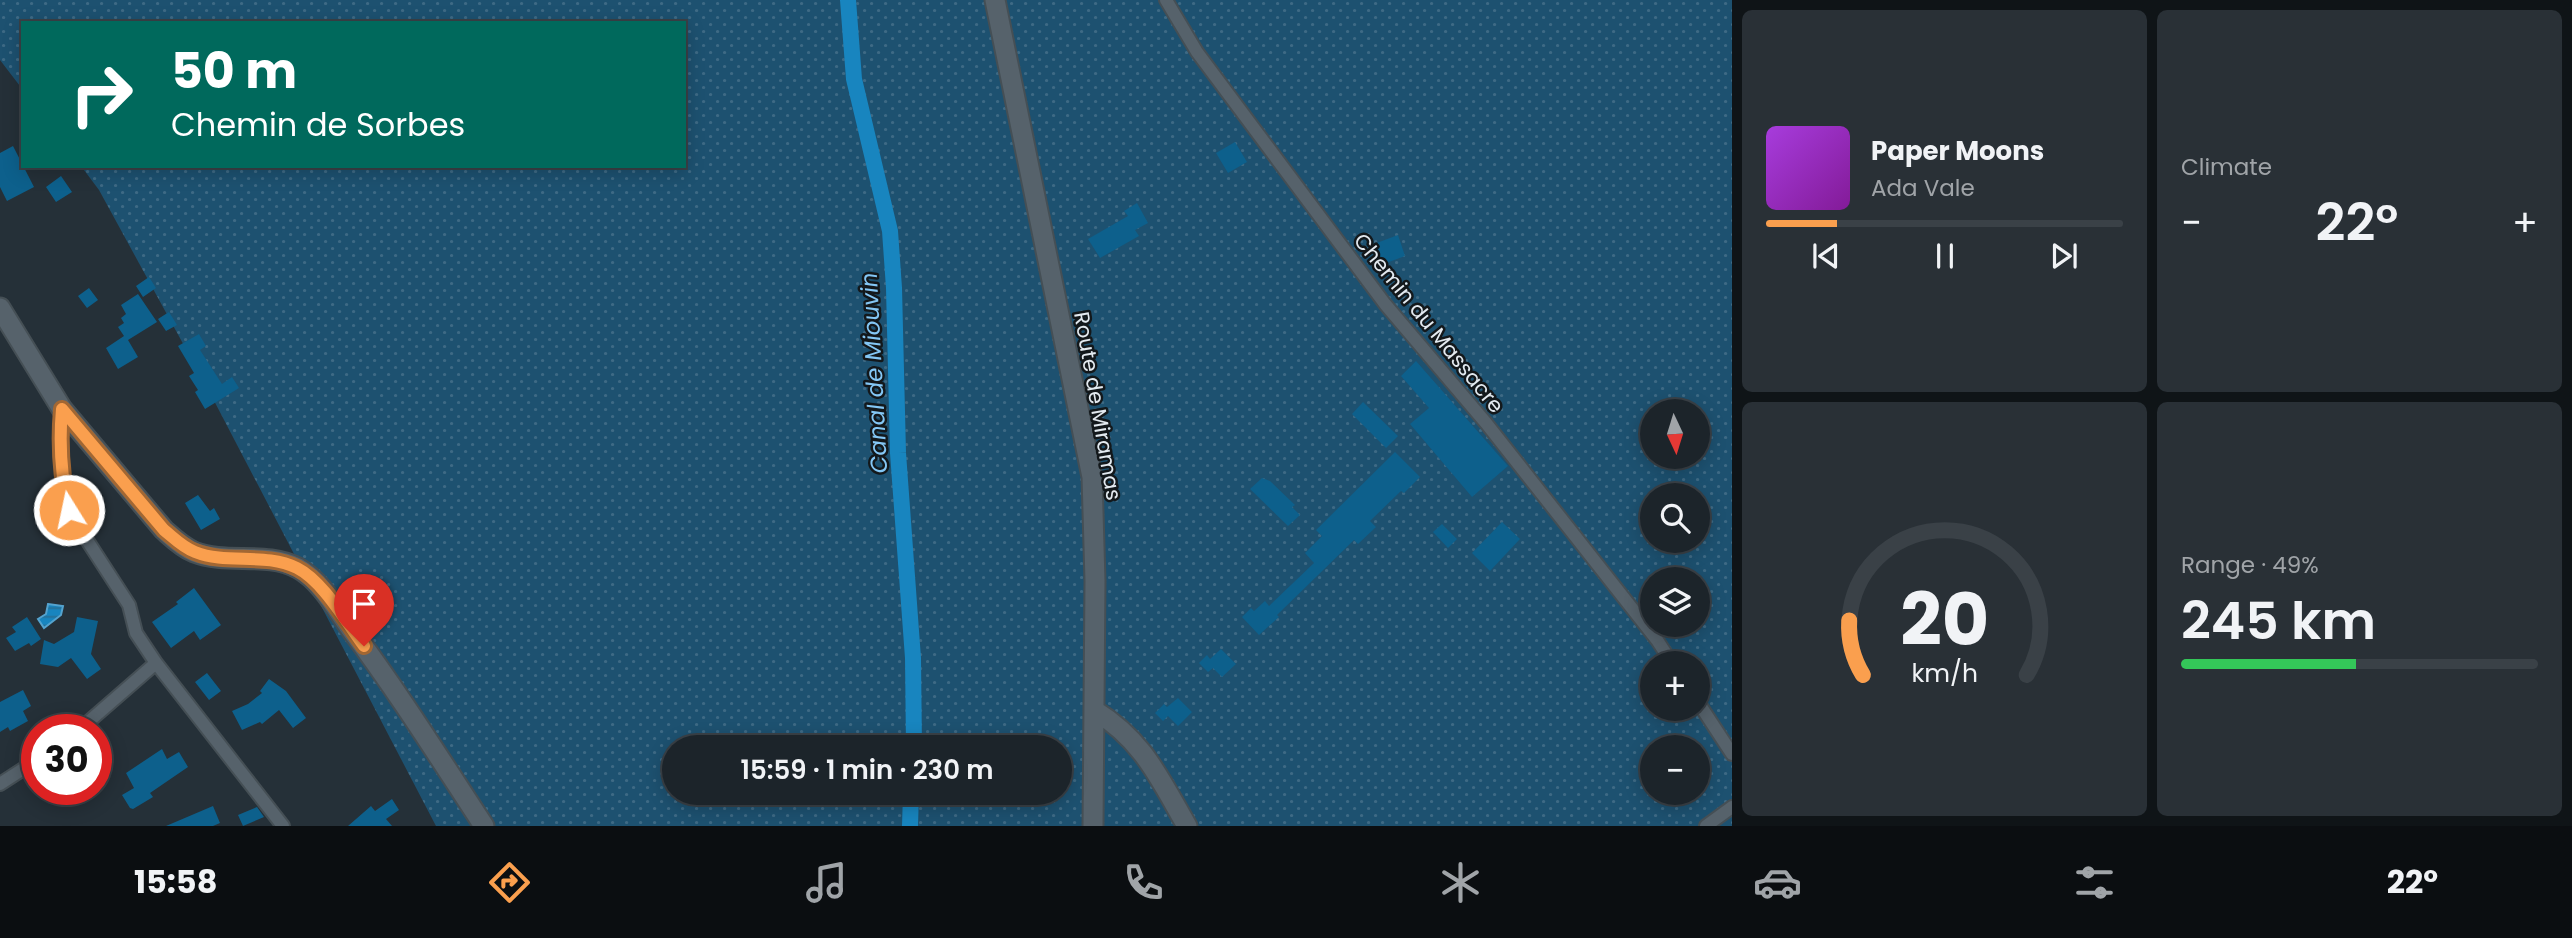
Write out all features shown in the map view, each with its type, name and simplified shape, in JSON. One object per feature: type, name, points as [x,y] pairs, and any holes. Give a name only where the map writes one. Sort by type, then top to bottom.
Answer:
[{"type":"main road","name":"Route de Miramas","points":[[995,0],[1091,477],[1095,553],[1093,826]]},
{"type":"main road","points":[[0,308],[62,409],[164,530],[181,545],[213,556],[288,564],[314,581],[379,666],[484,826]]},
{"type":"main road","points":[[1094,710],[1115,723],[1142,750],[1187,826]]},
{"type":"street","name":"Chemin du Massacre","points":[[1166,0],[1198,52],[1385,304],[1486,423],[1664,651]]},
{"type":"street","points":[[62,409],[60,435],[64,490],[69,510],[92,550],[129,604],[136,632],[156,663],[284,826]]},
{"type":"street","points":[[97,714],[156,663]]},
{"type":"street","points":[[1710,720],[1732,754]]},
{"type":"street","points":[[0,784],[21,771]]},
{"type":"street","points":[[1706,826],[1732,807]]},
{"type":"shaded area","points":[[0,0],[1732,0],[1732,826],[436,826],[210,393],[99,190],[82,168],[686,168],[686,21],[21,21],[21,87],[0,60]]},
{"type":"shaded area","points":[[48,604],[63,606],[61,615],[44,628],[38,619],[46,614]]},
{"type":"building","points":[[1235,142],[1247,162],[1228,173],[1216,153]]},
{"type":"building","points":[[13,146],[21,162],[21,168],[24,168],[34,187],[7,201],[0,187],[0,153]]},
{"type":"building","points":[[61,176],[72,192],[56,202],[46,187]]},
{"type":"building","points":[[1137,203],[1148,223],[1135,230],[1139,236],[1100,258],[1088,239],[1128,216],[1124,211]]},
{"type":"building","points":[[1398,235],[1405,256],[1381,265],[1374,244]]},
{"type":"building","points":[[149,277],[156,288],[143,297],[136,286]]},
{"type":"building","points":[[89,288],[98,300],[87,308],[78,296]]},
{"type":"building","points":[[138,294],[157,322],[128,340],[138,357],[118,369],[106,348],[124,336],[118,327],[124,323],[121,318],[126,314],[121,305]]},
{"type":"building","points":[[169,312],[177,325],[166,331],[158,319]]},
{"type":"building","points":[[199,334],[206,346],[200,350],[222,384],[232,377],[239,388],[205,409],[189,376],[194,373],[178,346]]},
{"type":"building","points":[[1416,361],[1508,466],[1472,497],[1410,424],[1429,408],[1401,376]]},
{"type":"building","points":[[1363,402],[1398,436],[1386,448],[1352,414]]},
{"type":"building","points":[[1395,452],[1420,477],[1370,521],[1376,527],[1358,544],[1354,540],[1259,635],[1242,617],[1251,608],[1254,611],[1265,601],[1269,606],[1314,563],[1305,553],[1322,536],[1316,530]]},
{"type":"building","points":[[1262,478],[1270,481],[1295,505],[1292,507],[1300,515],[1288,526],[1250,489]]},
{"type":"building","points":[[198,495],[210,511],[214,508],[220,519],[201,530],[185,503]]},
{"type":"building","points":[[1502,522],[1520,539],[1490,571],[1472,553]]},
{"type":"building","points":[[1442,524],[1457,539],[1448,548],[1433,532]]},
{"type":"building","points":[[194,588],[221,625],[200,640],[194,631],[171,648],[152,622],[178,604],[176,602]]},
{"type":"building","points":[[27,617],[41,639],[31,646],[29,643],[15,651],[6,638],[16,632],[12,627]]},
{"type":"building","points":[[77,617],[98,621],[91,654],[101,669],[87,679],[71,658],[58,667],[40,664],[44,640],[54,644],[74,632]]},
{"type":"building","points":[[1221,649],[1236,664],[1222,677],[1213,668],[1208,672],[1199,663],[1207,655],[1210,659]]},
{"type":"building","points":[[207,673],[221,691],[209,700],[195,682]]},
{"type":"building","points":[[269,679],[286,691],[306,718],[293,728],[279,710],[262,724],[260,722],[242,730],[232,711],[248,704],[262,693],[260,691]]},
{"type":"building","points":[[23,690],[31,706],[23,711],[24,714],[21,714],[21,725],[10,731],[8,727],[0,732],[0,702]]},
{"type":"building","points":[[1178,698],[1192,712],[1178,726],[1168,716],[1163,721],[1155,713],[1164,704],[1167,707]]},
{"type":"building","points":[[162,749],[167,759],[179,752],[188,767],[150,793],[153,797],[133,809],[130,808],[122,795],[134,788],[126,773]]},
{"type":"building","points":[[392,799],[399,810],[386,819],[392,826],[348,826],[371,806],[375,811]]},
{"type":"building","points":[[213,806],[220,823],[213,826],[166,826]]},
{"type":"building","points":[[257,807],[264,817],[243,826],[238,815]]},
{"type":"waterway","name":"Canal de Miouvin","points":[[848,0],[854,79],[890,231],[898,453],[913,658],[914,735]]},
{"type":"waterway","name":"Canal de Miouvin","points":[[910,826],[911,805]]},
{"type":"route","points":[[69,510],[64,490],[60,435],[62,409],[164,530],[181,545],[213,556],[275,561],[299,569],[324,592],[364,646]]}]
